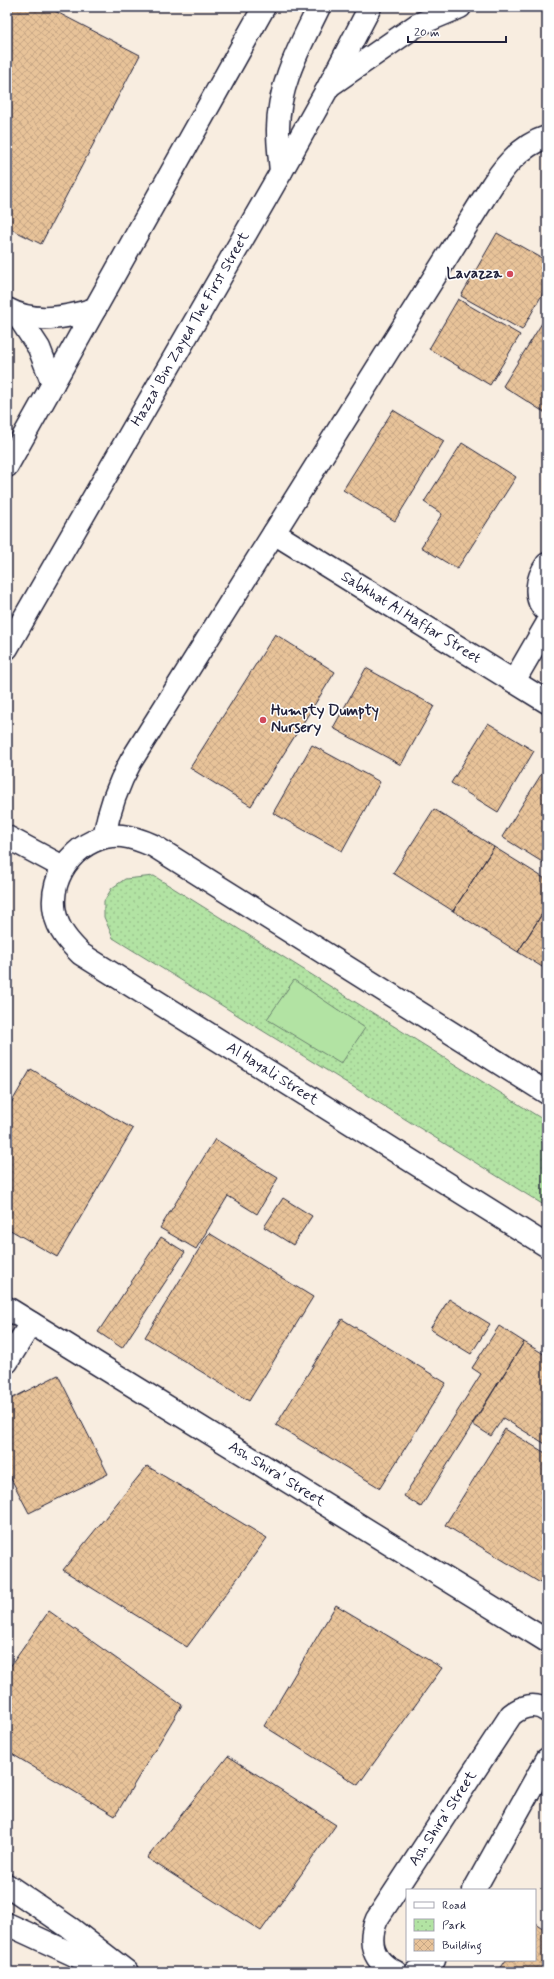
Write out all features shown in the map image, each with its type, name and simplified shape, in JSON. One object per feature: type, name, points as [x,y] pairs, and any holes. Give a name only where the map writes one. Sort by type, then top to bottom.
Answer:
[{"type":"main road","points":[[7,466],[264,7]]},
{"type":"main road","points":[[281,172],[278,131],[281,102],[295,57],[319,7]]},
{"type":"main road","name":"Hazza' Bin Zayed The First Street","points":[[7,648],[281,172],[329,86],[370,7]]},
{"type":"main road","points":[[329,86],[416,25],[460,7]]},
{"type":"main road","points":[[104,838],[110,807],[120,780],[497,176],[510,160],[525,148],[547,137]]},
{"type":"main road","points":[[13,313],[57,318],[76,315],[95,309]]},
{"type":"main road","points":[[13,313],[39,348],[53,384]]},
{"type":"main road","name":"Sabkhat Al Haffar Street","points":[[274,533],[547,702]]},
{"type":"main road","points":[[547,564],[539,578],[537,589],[539,599],[547,612]]},
{"type":"main road","points":[[514,681],[547,624]]},
{"type":"main road","name":"Al Hayali Street","points":[[547,1092],[154,846],[138,839],[121,836],[104,838],[88,843],[74,853],[63,867],[56,881],[54,898],[55,914],[60,929],[69,943],[81,954],[547,1246]]},
{"type":"main road","points":[[7,837],[63,867]]},
{"type":"main road","name":"Ash Shira' Street","points":[[7,1308],[547,1641]]},
{"type":"main road","points":[[7,1362],[31,1323]]},
{"type":"main road","name":"Ash Shira' Street","points":[[396,1972],[382,1964],[373,1951],[372,1935],[377,1919],[511,1715],[518,1709],[527,1706],[546,1708]]},
{"type":"main road","points":[[475,1889],[547,1759]]},
{"type":"main road","points":[[7,1885],[70,1928],[127,1972]]},
{"type":"main road","points":[[7,1924],[111,1972]]},
{"type":"main road","points":[[416,1972],[433,1961]]},
{"type":"green space","points":[[154,876],[547,1122],[547,1207],[113,938],[104,917],[104,901],[112,888],[125,879]]},
{"type":"green space","points":[[294,980],[365,1028],[341,1064],[267,1019]]},
{"type":"building","points":[[13,7],[47,7],[140,55],[41,244],[7,227],[7,19]]},
{"type":"building","name":"Lavazza","points":[[497,233],[547,261],[547,286],[522,330],[461,296]]},
{"type":"building","points":[[458,299],[520,335],[490,385],[429,349]]},
{"type":"building","points":[[547,315],[547,414],[503,386]]},
{"type":"building","points":[[393,410],[444,441],[395,521],[343,490]]},
{"type":"building","points":[[462,443],[516,477],[457,569],[421,547],[442,514],[424,502]]},
{"type":"building","name":"Humpty Dumpty Nursery","points":[[275,634],[335,672],[251,806],[190,768]]},
{"type":"building","points":[[366,668],[434,706],[401,765],[333,728]]},
{"type":"building","points":[[488,723],[534,751],[498,812],[451,783]]},
{"type":"building","points":[[312,745],[380,782],[342,851],[273,813]]},
{"type":"building","points":[[547,765],[547,865],[502,837]]},
{"type":"building","points":[[434,809],[494,847],[453,911],[393,873]]},
{"type":"building","points":[[494,847],[547,880],[547,906],[518,952],[453,911]]},
{"type":"building","points":[[547,906],[547,970],[518,952]]},
{"type":"building","points":[[31,1069],[133,1129],[57,1257],[7,1228],[7,1110]]},
{"type":"building","points":[[215,1139],[278,1178],[257,1214],[228,1196],[196,1249],[160,1228]]},
{"type":"building","points":[[283,1198],[312,1216],[293,1245],[264,1227]]},
{"type":"building","points":[[209,1233],[313,1297],[249,1401],[145,1337]]},
{"type":"building","points":[[161,1237],[185,1252],[122,1348],[98,1332]]},
{"type":"building","points":[[449,1299],[490,1324],[471,1354],[430,1329]]},
{"type":"building","points":[[342,1319],[446,1383],[380,1488],[276,1425]]},
{"type":"building","points":[[499,1326],[524,1342],[421,1507],[404,1496],[481,1374],[472,1368]]},
{"type":"building","points":[[524,1342],[547,1356],[547,1445],[503,1418],[491,1436],[472,1424]]},
{"type":"building","points":[[58,1375],[108,1474],[29,1513],[7,1471],[7,1401]]},
{"type":"building","points":[[505,1429],[547,1454],[547,1587],[445,1525]]},
{"type":"building","points":[[147,1466],[267,1538],[187,1647],[63,1570]]},
{"type":"building","points":[[336,1605],[442,1668],[358,1785],[264,1726]]},
{"type":"building","points":[[49,1611],[182,1705],[115,1816],[7,1751],[7,1671]]},
{"type":"building","points":[[228,1756],[336,1825],[261,1931],[147,1858]]},
{"type":"building","points":[[536,1924],[547,1931],[547,1972],[497,1972],[504,1961],[536,1961]]},
{"type":"place","name":"Lavazza","points":[[510,274]]},
{"type":"place","name":"Humpty Dumpty Nursery","points":[[263,720]]}]
